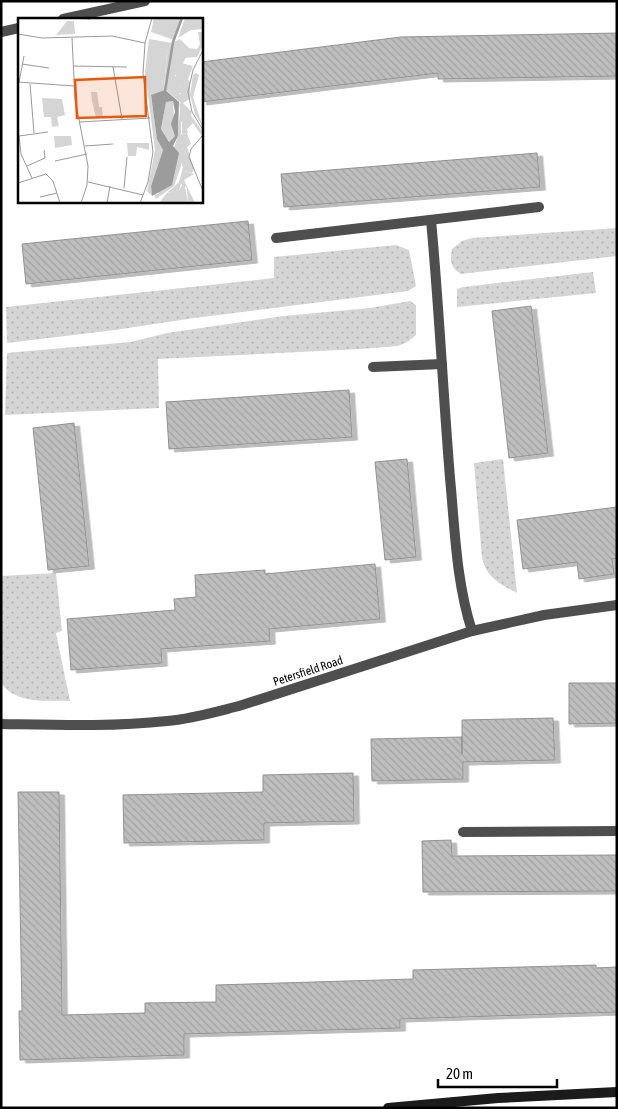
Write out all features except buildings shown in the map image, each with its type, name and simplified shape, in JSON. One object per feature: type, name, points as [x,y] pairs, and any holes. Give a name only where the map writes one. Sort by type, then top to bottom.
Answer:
[{"type":"street","points":[[68,18],[145,1]]},
{"type":"street","points":[[1,32],[18,28]]},
{"type":"street","points":[[276,238],[540,207]]},
{"type":"street","points":[[431,220],[458,572],[472,631]]},
{"type":"street","points":[[374,366],[442,364]]},
{"type":"street","name":"Petersfield Road","points":[[1,724],[124,725],[205,715],[239,706],[472,631],[544,615],[617,605]]},
{"type":"street","points":[[463,832],[617,831]]},
{"type":"street","points":[[388,1108],[578,1092],[617,1092]]},
{"type":"shaded area","points":[[617,228],[617,256],[461,274],[452,263],[452,249],[462,241],[472,238]]},
{"type":"shaded area","points":[[396,245],[409,250],[416,286],[408,291],[7,343],[6,307],[274,278],[274,257]]},
{"type":"shaded area","points":[[593,272],[596,293],[457,307],[457,289],[463,287]]},
{"type":"shaded area","points":[[410,301],[416,305],[416,335],[398,346],[158,359],[159,408],[5,415],[7,353],[131,342],[167,333],[284,316],[370,308]]},
{"type":"shaded area","points":[[503,459],[517,593],[495,580],[487,571],[482,558],[474,463]]},
{"type":"shaded area","points":[[56,573],[62,631],[56,633],[70,701],[32,700],[15,695],[1,683],[1,576]]}]
